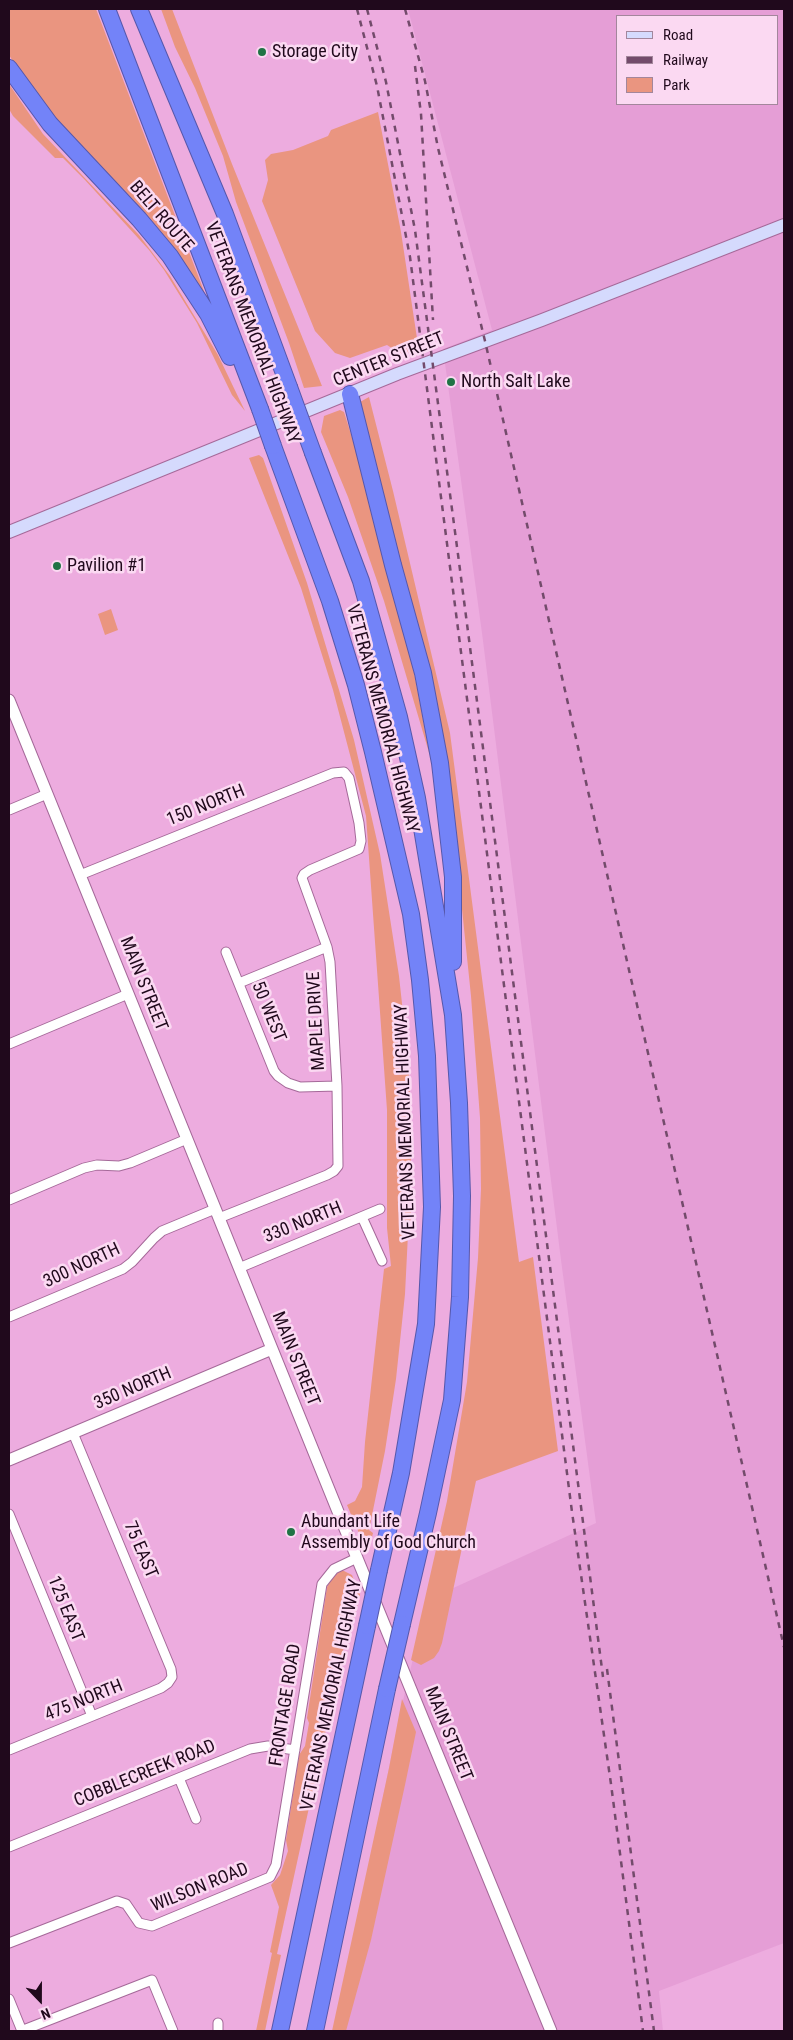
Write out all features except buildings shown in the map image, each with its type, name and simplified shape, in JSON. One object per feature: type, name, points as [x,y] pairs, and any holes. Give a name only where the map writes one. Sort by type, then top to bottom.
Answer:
[{"type":"highway","name":"VETERANS MEMORIAL HIGHWAY","points":[[107,9],[260,409],[330,601],[356,685],[411,914],[424,1018],[432,1207],[426,1324],[401,1473],[280,2031]]},
{"type":"highway","name":"VETERANS MEMORIAL HIGHWAY","points":[[140,9],[225,214],[361,581],[399,717],[417,798],[453,1014],[459,1103],[462,1196],[459,1316],[452,1400],[387,1690],[315,2031]]},
{"type":"highway","name":"BELT ROUTE","points":[[9,68],[50,124],[150,231],[178,266],[216,328],[240,381],[260,409]]},
{"type":"highway","points":[[350,394],[393,565],[423,673],[440,763],[453,877],[453,1014]]},
{"type":"main road","name":"CENTER STREET","points":[[9,532],[350,394],[784,224]]},
{"type":"street","name":"MAIN STREET","points":[[9,700],[551,2031]]},
{"type":"street","name":"150 NORTH","points":[[80,875],[333,773],[346,773],[350,780],[358,816],[361,841],[358,850],[310,870],[302,876]]},
{"type":"street","points":[[9,810],[47,794]]},
{"type":"street","name":"MAPLE DRIVE","points":[[302,876],[302,883],[327,947],[331,968],[339,1160],[336,1168]]},
{"type":"street","points":[[239,983],[327,947]]},
{"type":"street","name":"50 WEST","points":[[226,952],[274,1071],[284,1081],[300,1087],[337,1086]]},
{"type":"street","points":[[9,1044],[128,994]]},
{"type":"street","points":[[9,1200],[84,1168],[130,1163],[187,1140]]},
{"type":"street","name":"300 NORTH","points":[[9,1317],[123,1269],[162,1231],[217,1214],[327,1175],[336,1168]]},
{"type":"street","name":"330 NORTH","points":[[239,1268],[380,1209]]},
{"type":"street","points":[[362,1217],[382,1261]]},
{"type":"street","name":"350 NORTH","points":[[9,1460],[272,1349]]},
{"type":"street","name":"75 EAST","points":[[73,1433],[171,1668],[170,1681]]},
{"type":"street","name":"125 EAST","points":[[9,1514],[92,1716]]},
{"type":"street","name":"FRONTAGE ROAD","points":[[272,1875],[276,1865],[322,1584],[334,1569],[357,1558]]},
{"type":"street","name":"475 NORTH","points":[[9,1750],[161,1688],[170,1681]]},
{"type":"street","name":"COBBLECREEK ROAD","points":[[9,1847],[256,1747],[273,1746],[295,1750]]},
{"type":"street","points":[[179,1778],[196,1819]]},
{"type":"street","name":"WILSON ROAD","points":[[9,1943],[117,1901],[126,1904],[139,1923],[152,1926],[266,1880],[272,1875]]},
{"type":"street","points":[[9,1999],[22,2031],[152,1980],[173,2031]]},
{"type":"shaded area","points":[[408,9],[784,9],[784,1943],[659,1991],[663,2031],[335,2031],[401,1709],[427,1600],[596,1523],[482,633],[443,349],[492,330]]},
{"type":"green space","points":[[9,9],[96,9],[207,299],[48,111],[18,69],[9,55]]},
{"type":"green space","points":[[161,9],[172,9],[232,164],[322,386],[304,388],[236,202],[223,156],[195,88],[175,47]]},
{"type":"green space","points":[[9,84],[43,134],[139,235],[170,276],[218,355],[245,411],[232,395],[197,323],[164,270],[149,250],[85,180],[63,158],[55,158],[13,116],[9,109]]},
{"type":"green space","points":[[378,112],[401,232],[418,345],[398,361],[393,349],[387,345],[350,358],[335,353],[315,331],[262,201],[268,180],[265,160],[271,154],[293,150],[328,136],[331,130]]},
{"type":"green space","points":[[369,397],[450,733],[519,1262],[533,1257],[558,1451],[476,1481],[442,1643],[434,1658],[421,1665],[411,1660],[447,1501],[467,1382],[478,1258],[481,1189],[480,1118],[471,996],[459,880],[360,402]]},
{"type":"green space","points":[[340,410],[344,412],[364,476],[412,662],[430,756],[384,601],[348,497],[321,432],[324,416]]},
{"type":"green space","points":[[259,455],[263,458],[307,583],[354,740],[380,854],[399,976],[405,1031],[405,1064],[409,1073],[411,1117],[411,1233],[408,1234],[405,1294],[396,1379],[385,1451],[369,1530],[373,1533],[367,1552],[347,1505],[355,1501],[362,1487],[365,1442],[384,1269],[391,1266],[387,1228],[387,1110],[366,816],[333,690],[301,588],[249,458]]},
{"type":"green space","points":[[111,609],[118,630],[105,635],[98,614]]},
{"type":"green space","points":[[342,1570],[352,1575],[360,1595],[354,1618],[348,1628],[277,1954],[281,1955],[265,2031],[256,2031],[272,1953],[270,1952],[279,1907],[271,1885],[280,1875],[288,1851],[286,1840],[299,1755],[305,1746],[309,1723],[307,1718],[327,1587],[333,1576]]},
{"type":"green space","points":[[402,1699],[416,1732],[405,1785],[371,1940],[346,2031],[332,2031],[389,1768]]},
{"type":"railway","points":[[357,9],[377,86],[410,257],[572,1512],[611,1784],[643,2031]]},
{"type":"railway","points":[[367,9],[386,82],[415,230],[603,1677]]},
{"type":"railway","points":[[405,9],[425,81],[438,148],[485,341],[784,1647]]},
{"type":"railway","points":[[415,66],[421,114],[433,320]]},
{"type":"railway","points":[[607,1669],[654,2031]]},
{"type":"place","name":"Storage City","points":[[262,52]]},
{"type":"place","name":"North Salt Lake","points":[[451,382]]},
{"type":"place","name":"Pavilion #1","points":[[57,566]]},
{"type":"place","name":"Abundant Life Assembly of God Church","points":[[291,1532]]}]
